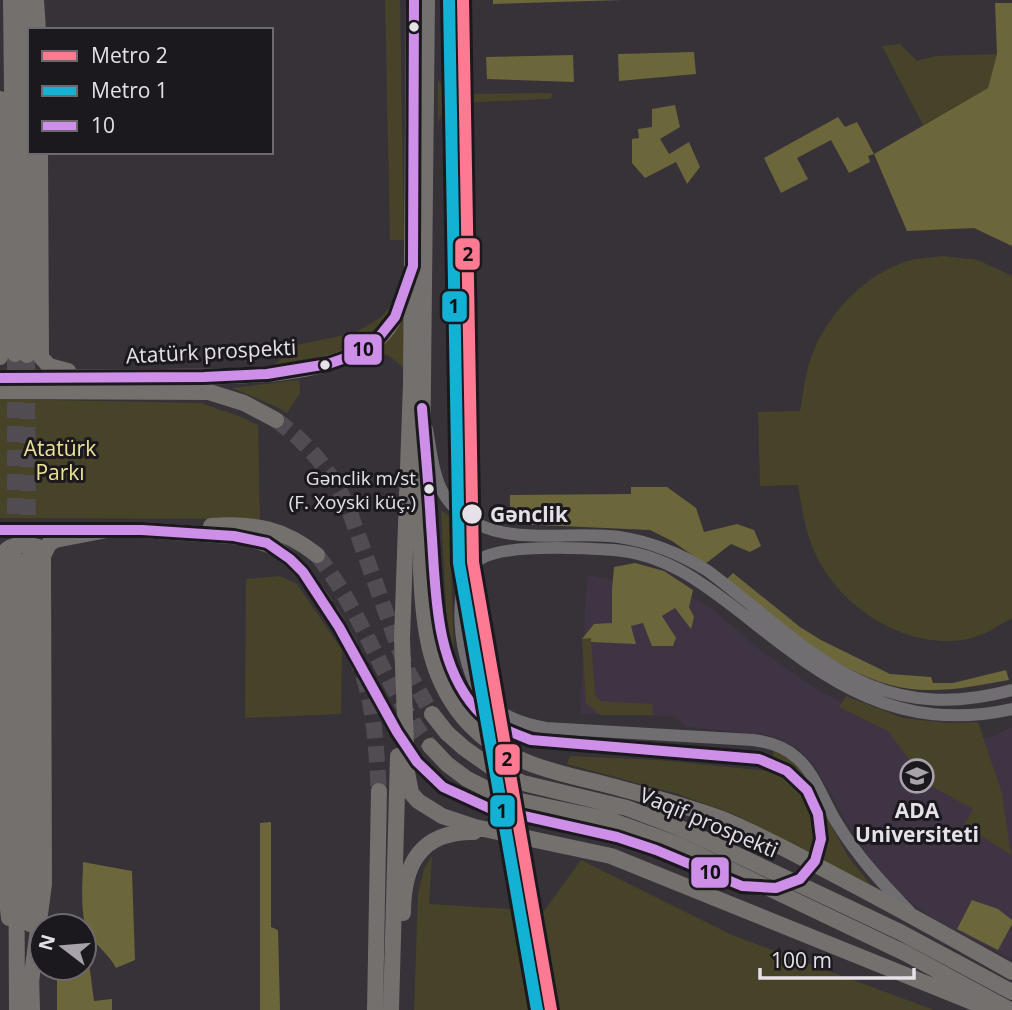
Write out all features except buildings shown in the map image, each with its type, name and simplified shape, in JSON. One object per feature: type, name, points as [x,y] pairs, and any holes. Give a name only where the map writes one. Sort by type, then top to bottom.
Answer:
[{"type":"main road","points":[[0,17],[2,0]]},
{"type":"main road","points":[[10,0],[17,356]]},
{"type":"main road","points":[[17,356],[26,0]]},
{"type":"main road","points":[[36,0],[38,28]]},
{"type":"main road","points":[[391,1010],[411,383],[414,0]]},
{"type":"main road","name":"Vaqif prospekti","points":[[427,0],[420,540],[425,633],[434,667],[452,702],[477,732],[500,750],[518,759],[722,819],[794,853],[1012,972]]},
{"type":"main road","points":[[0,99],[17,356]]},
{"type":"main road","points":[[17,356],[40,154]]},
{"type":"main road","name":"Atatürk prospekti","points":[[0,378],[256,374],[342,359],[375,342],[384,332],[401,304],[412,266]]},
{"type":"main road","points":[[17,356],[52,368],[102,377]]},
{"type":"main road","name":"Atatürk prospekti","points":[[0,390],[209,392],[244,402],[276,420]]},
{"type":"main road","points":[[0,530],[142,530],[231,525],[261,527],[287,535],[317,555]]},
{"type":"main road","points":[[18,557],[55,540],[107,530]]},
{"type":"main road","points":[[142,530],[256,540],[283,553],[303,572]]},
{"type":"main road","points":[[18,557],[24,983],[32,1010]]},
{"type":"main road","points":[[18,557],[44,884],[18,1010]]},
{"type":"main road","points":[[402,639],[407,772],[411,793],[418,801],[442,816],[629,863],[992,1010]]},
{"type":"main road","name":"Vaqif prospekti","points":[[432,714],[446,733],[498,772],[523,783],[627,808],[680,828],[900,932],[1012,992]]},
{"type":"main road","name":"Vaqif prospekti","points":[[430,746],[447,764],[486,789],[516,800],[610,820],[674,843],[905,953],[1010,1010]]},
{"type":"main road","points":[[375,1010],[379,791]]},
{"type":"main road","points":[[401,1010],[403,902],[406,880],[414,862],[424,848],[446,834],[498,832]]},
{"type":"street","points":[[422,408],[443,492],[449,501],[470,519],[498,532],[520,536],[617,537],[659,546],[708,571],[827,664],[854,679],[888,692],[938,699],[1007,692],[1008,710],[983,714],[939,714],[886,705],[848,689],[802,662],[703,582],[654,557],[633,552],[555,549],[497,553],[482,558],[468,573],[462,594],[464,649],[469,673],[488,702],[509,718],[546,728],[752,740],[768,742],[786,750],[801,761],[864,864],[917,918]]},
{"type":"street","points":[[422,408],[442,643],[457,682],[480,713],[501,729],[531,740],[759,758]]},
{"type":"street","points":[[428,774],[443,787],[489,808],[617,837],[684,862]]},
{"type":"shaded area","points":[[493,0],[623,0],[493,4]]},
{"type":"shaded area","points":[[995,3],[1012,3],[1012,246],[974,228],[907,231],[874,154],[988,88],[997,54]]},
{"type":"shaded area","points":[[694,52],[696,74],[619,81],[618,54]]},
{"type":"shaded area","points":[[573,55],[574,82],[487,79],[486,57]]},
{"type":"shaded area","points":[[675,105],[680,127],[660,139],[669,154],[689,142],[700,167],[687,184],[676,162],[645,178],[632,163],[632,139],[639,138],[638,129],[652,127],[652,109]]},
{"type":"shaded area","points":[[838,117],[845,127],[857,122],[874,154],[868,156],[870,162],[849,173],[831,140],[797,158],[808,179],[781,193],[764,158]]},
{"type":"shaded area","points":[[631,487],[667,487],[696,508],[704,532],[737,524],[754,530],[761,546],[750,552],[731,544],[705,564],[672,541],[650,530],[516,524],[510,512],[510,495],[631,494]]},
{"type":"shaded area","points":[[635,563],[664,571],[693,590],[689,607],[694,617],[691,629],[675,608],[662,616],[676,638],[673,646],[652,646],[643,623],[631,626],[636,644],[591,642],[591,638],[582,639],[594,624],[612,623],[614,567]]},
{"type":"shaded area","points":[[733,573],[800,627],[890,674],[931,677],[933,683],[953,683],[1006,670],[1009,680],[956,689],[924,690],[869,678],[818,650],[794,633],[726,580]]},
{"type":"shaded area","name":"ADA Universiteti","points":[[587,575],[683,592],[715,611],[760,650],[821,692],[890,725],[926,732],[989,738],[1012,727],[1012,960],[929,916],[893,888],[850,828],[813,763],[798,749],[774,736],[687,727],[674,716],[580,714]]},
{"type":"shaded area","points":[[271,822],[271,927],[278,930],[280,1010],[260,1010],[260,823]]},
{"type":"shaded area","points":[[83,862],[132,871],[135,960],[116,968],[98,945],[98,912],[83,912]]},
{"type":"shaded area","points":[[972,900],[998,909],[1012,920],[998,950],[957,929]]},
{"type":"shaded area","points":[[57,982],[92,982],[94,1001],[112,999],[112,1010],[57,1010]]},
{"type":"green space","points":[[385,0],[400,0],[404,240],[390,240]]},
{"type":"green space","points":[[457,0],[469,0],[472,80],[459,81],[448,71],[446,17],[457,16]]},
{"type":"green space","points":[[900,44],[917,61],[936,56],[997,54],[988,88],[923,125],[882,46]]},
{"type":"green space","points":[[438,80],[448,91],[456,94],[553,95],[550,99],[454,103],[443,110],[438,123]]},
{"type":"green space","points":[[943,256],[978,260],[1012,276],[1012,618],[974,637],[945,641],[899,632],[878,621],[858,608],[826,573],[815,553],[804,520],[798,485],[760,486],[758,412],[800,411],[814,349],[834,316],[861,287],[893,266],[911,260]]},
{"type":"green space","points":[[397,299],[376,332],[357,347],[358,331],[380,318]]},
{"type":"green space","points":[[405,310],[404,368],[388,355],[372,353],[392,334]]},
{"type":"green space","points":[[349,334],[348,352],[268,370],[297,345]]},
{"type":"green space","points":[[299,380],[300,393],[287,413],[232,388]]},
{"type":"green space","name":"Atatürk Parkı","points":[[0,399],[200,403],[239,416],[258,425],[260,519],[0,518]]},
{"type":"green space","points":[[441,510],[482,539],[466,547],[451,566],[454,656],[447,630]]},
{"type":"green space","points":[[280,576],[297,584],[342,650],[341,714],[245,718],[246,579]]},
{"type":"green space","points":[[591,637],[595,695],[601,701],[652,704],[653,715],[601,715],[586,703],[582,639]]},
{"type":"green space","points":[[846,696],[903,718],[948,723],[978,722],[1002,793],[1011,855],[964,825],[973,809],[926,783],[888,731],[839,707]]},
{"type":"green space","points":[[774,750],[788,757],[800,768],[849,858],[871,885],[736,815],[678,794],[567,764],[570,756],[658,760],[770,771]]},
{"type":"green space","points":[[432,856],[429,904],[544,911],[581,860],[732,935],[934,1010],[414,1010],[418,894],[424,869]]},
{"type":"tunnel","points":[[15,354],[15,544]]},
{"type":"tunnel","points":[[27,355],[28,543]]},
{"type":"tunnel","points":[[276,420],[319,460],[342,496],[406,668],[432,714]]},
{"type":"tunnel","points":[[317,555],[348,601],[400,700],[430,746]]},
{"type":"tunnel","points":[[303,572],[333,617],[359,664],[374,727],[379,791]]},
{"type":"tunnel","points":[[359,665],[397,732],[428,774]]},
{"type":"tunnel","points":[[759,759],[777,764],[794,774],[813,800],[818,816],[819,848],[814,863],[804,876],[791,886]]},
{"type":"tunnel","points":[[684,862],[742,886],[763,890]]},
{"type":"metro line","name":"1","points":[[449,0],[459,563],[537,1010]]},
{"type":"metro line","name":"2","points":[[463,0],[473,562],[551,1010]]},
{"type":"transit line","name":"10","points":[[0,378],[267,374],[328,364],[354,355],[375,342],[395,317],[413,266],[414,0]]},
{"type":"transit line","name":"10","points":[[0,530],[142,530],[234,536],[267,543],[303,572],[339,627],[397,732],[417,762],[443,787],[489,808],[617,837],[656,850],[742,886],[776,888],[800,879],[815,861],[821,839],[818,814],[807,790],[787,771],[759,759],[531,740],[494,724],[476,709],[462,690],[452,668],[439,622],[422,408]]},
{"type":"place","name":"Gənclik m/st (F. Xoyski küç.)","points":[[429,489]]},
{"type":"place","name":"Gənclik","points":[[472,514]]},
{"type":"place","name":"ADA Universiteti","points":[[917,776]]}]
